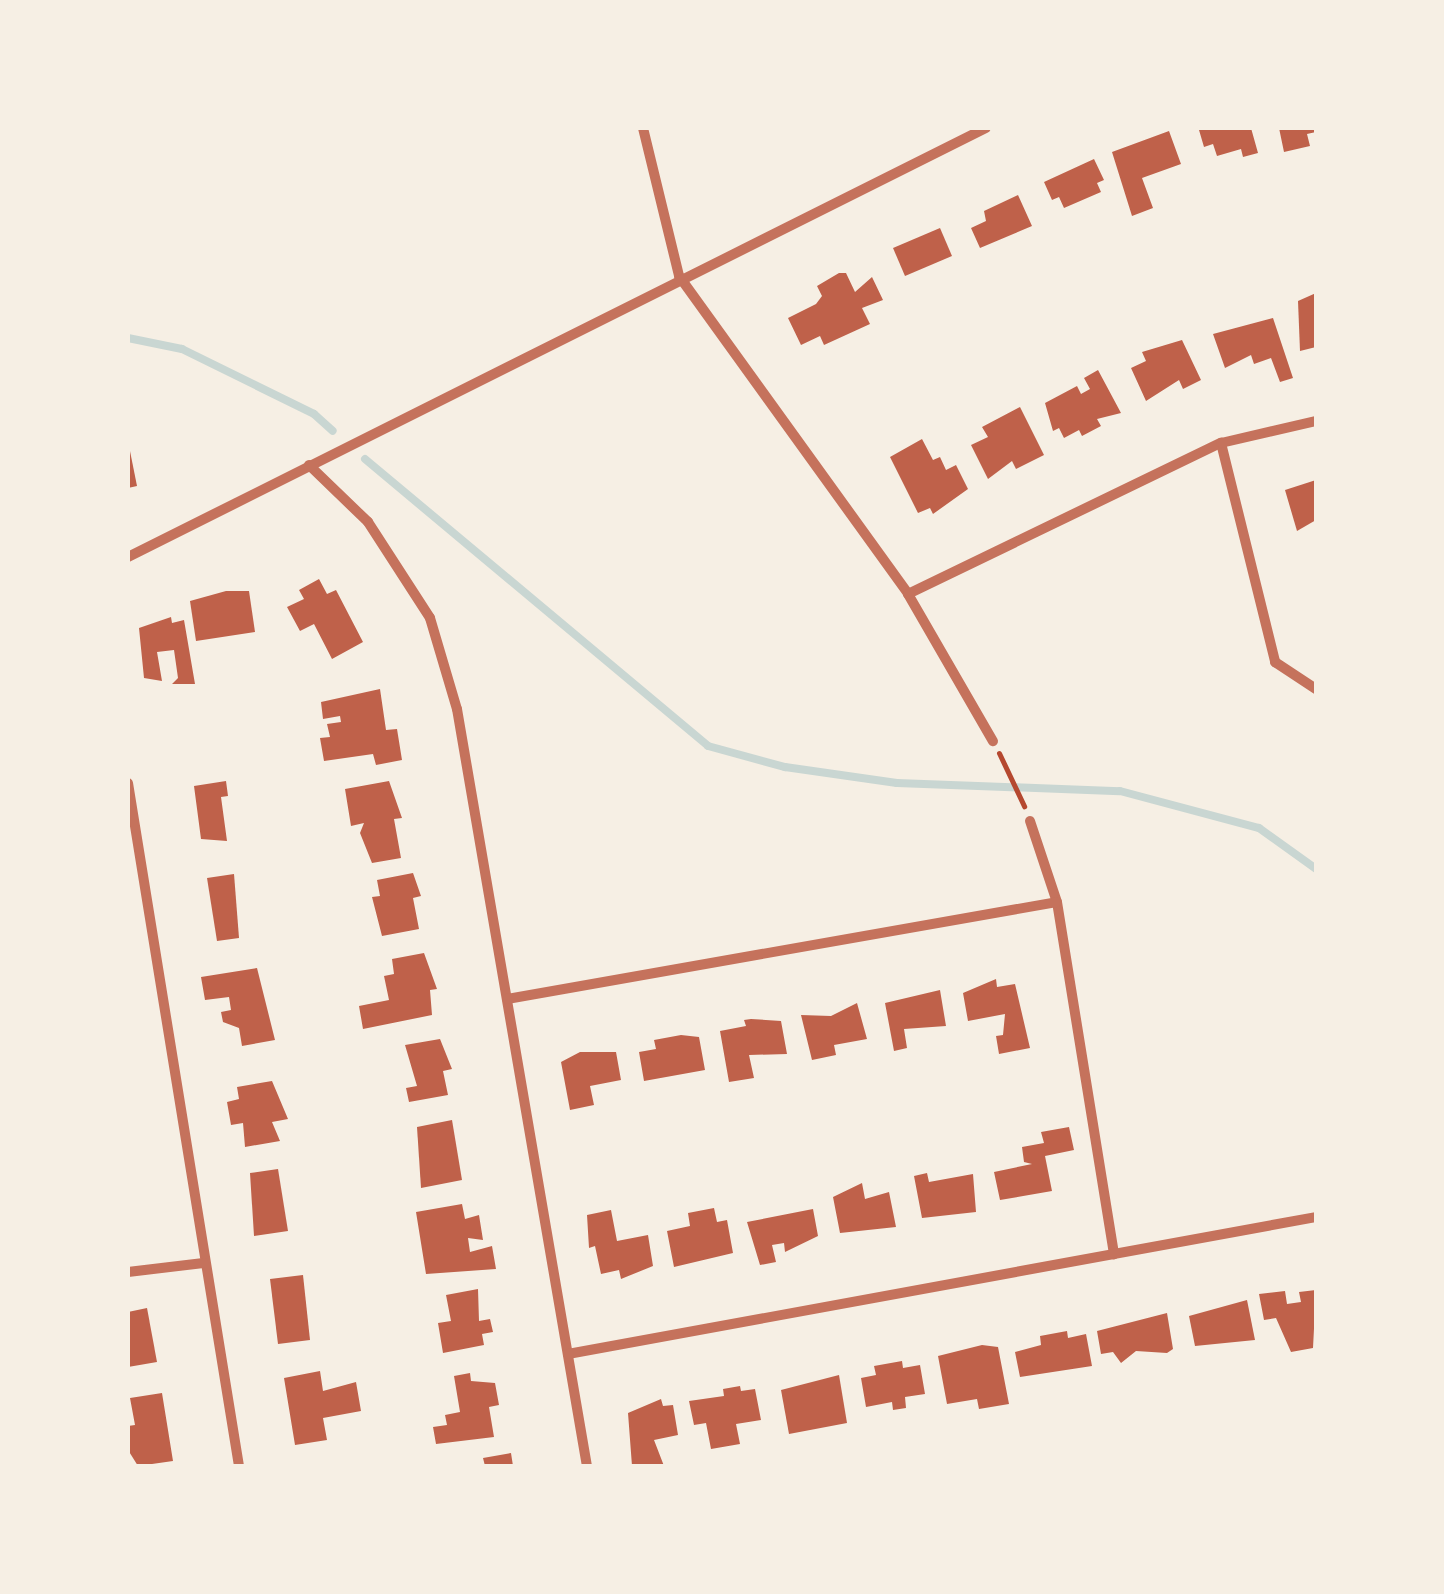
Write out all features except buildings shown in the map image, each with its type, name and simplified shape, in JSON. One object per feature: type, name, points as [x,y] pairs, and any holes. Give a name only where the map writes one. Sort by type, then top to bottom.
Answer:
[{"type":"street","points":[[643,128],[679,276],[908,594],[993,741]]},
{"type":"street","points":[[128,558],[679,276],[986,128]]},
{"type":"street","points":[[908,594],[1221,443],[1316,422]]},
{"type":"street","points":[[1221,443],[1275,662],[1316,688]]},
{"type":"street","points":[[309,465],[368,522],[430,618],[457,709],[587,1466]]},
{"type":"street","points":[[128,783],[239,1466]]},
{"type":"street","points":[[1030,821],[1058,902],[1114,1254]]},
{"type":"street","points":[[507,999],[1058,902]]},
{"type":"street","points":[[568,1354],[1316,1217]]},
{"type":"street","points":[[128,1272],[204,1262]]},
{"type":"path","points":[[1006,766],[1020,795]]},
{"type":"waterway","points":[[128,338],[182,349],[314,414],[333,431]]},
{"type":"waterway","points":[[365,459],[708,746],[785,767],[897,783],[1120,791],[1259,828],[1316,869]]}]
